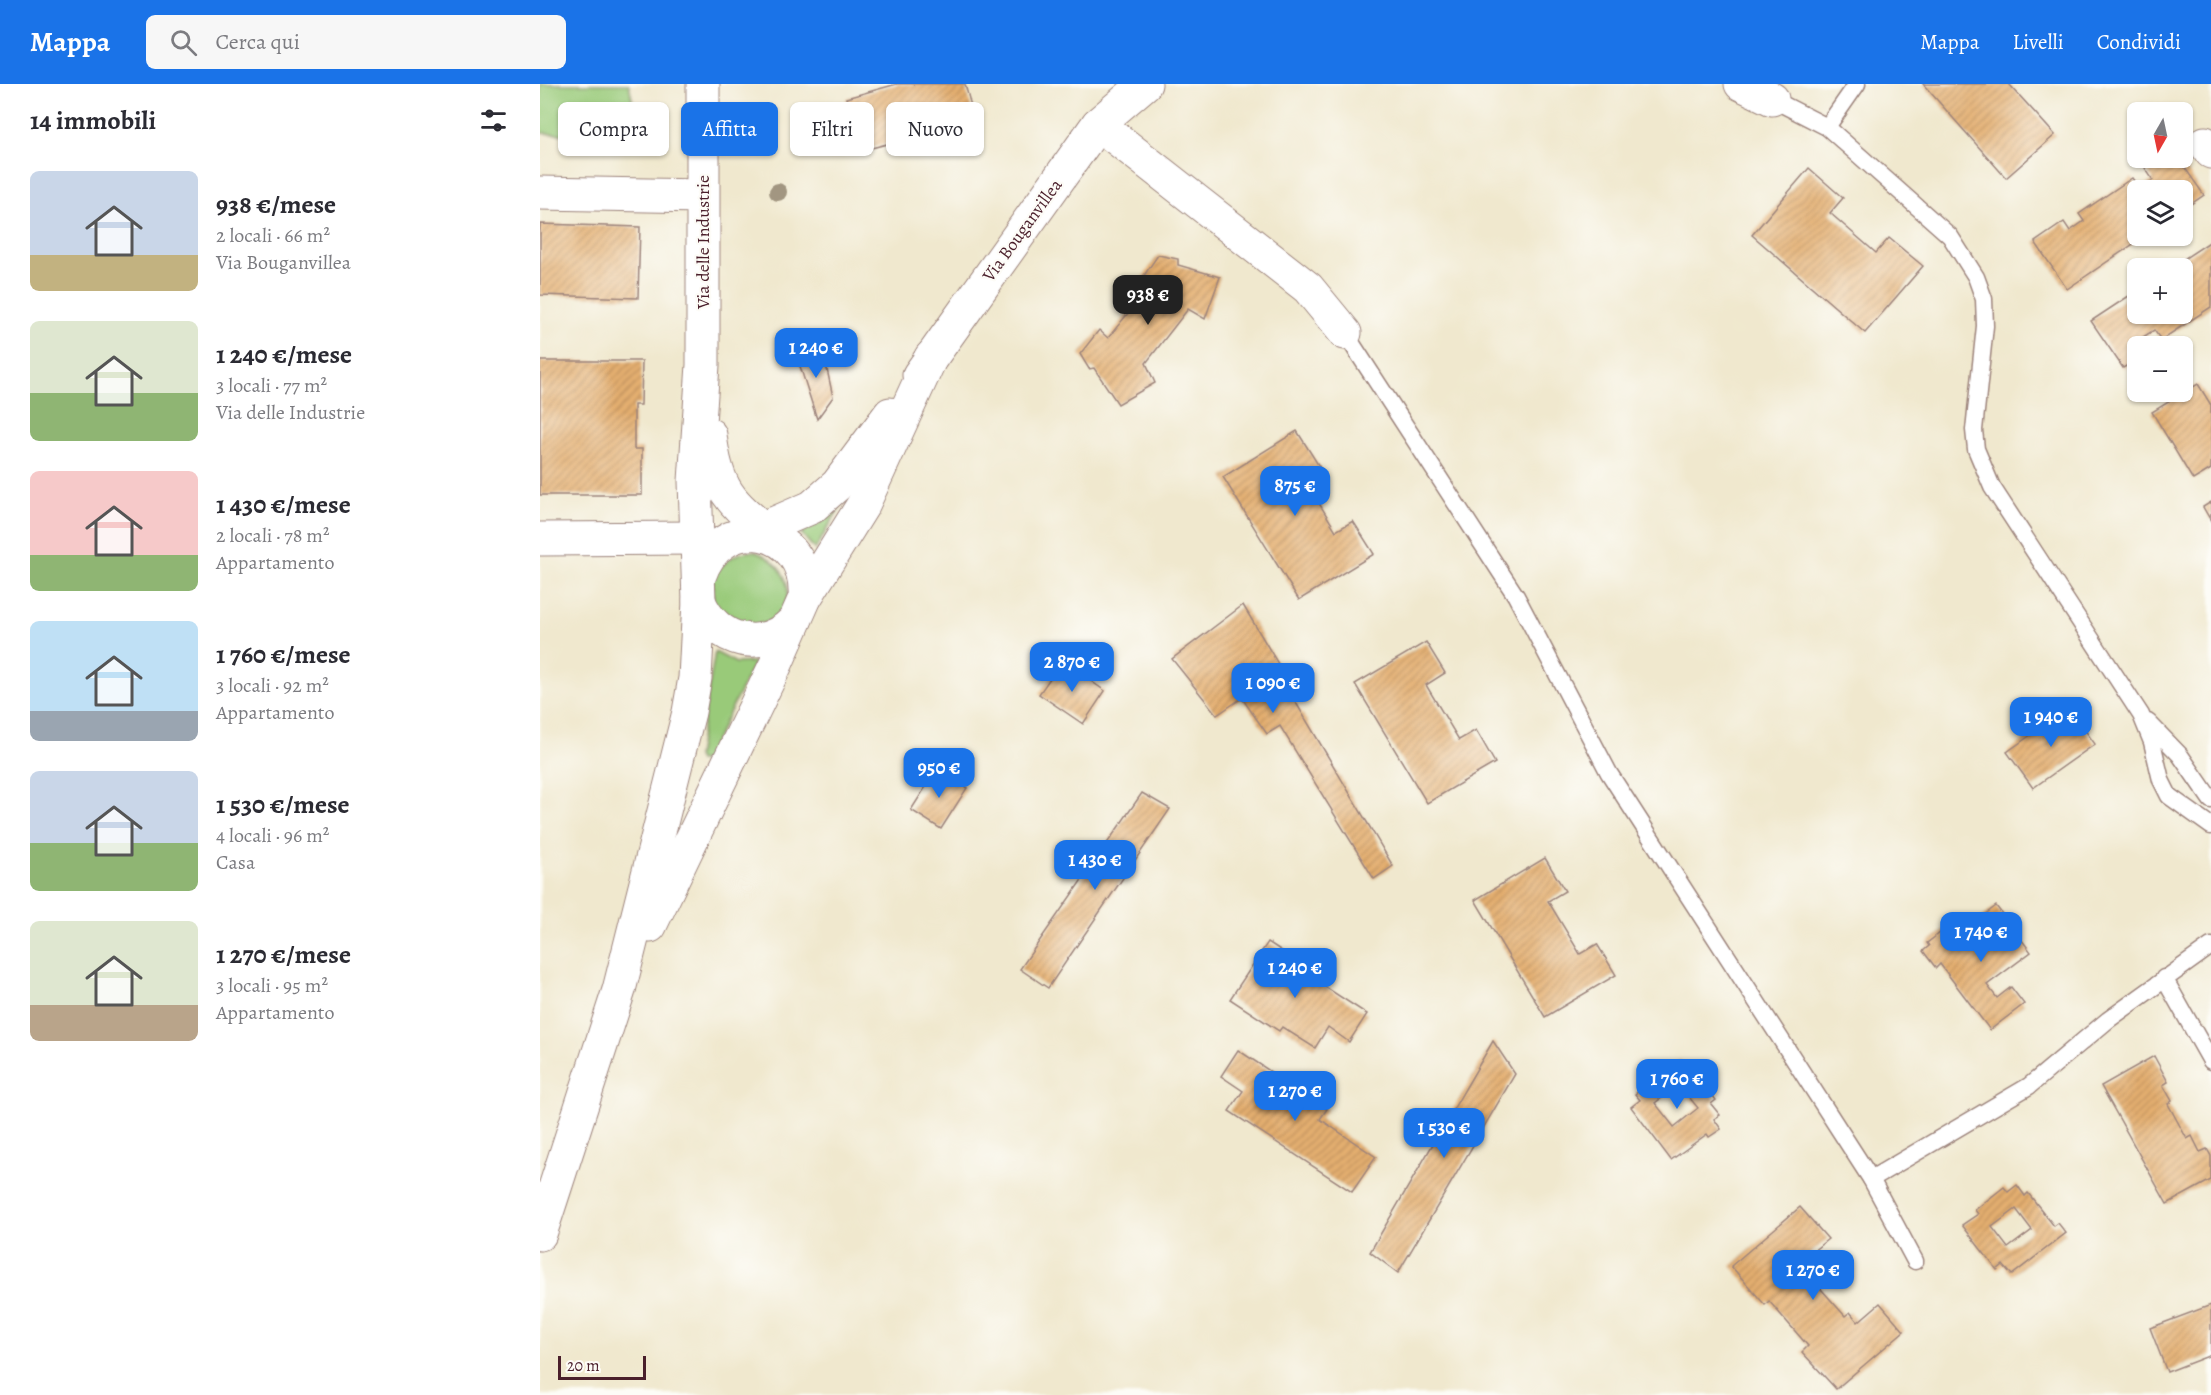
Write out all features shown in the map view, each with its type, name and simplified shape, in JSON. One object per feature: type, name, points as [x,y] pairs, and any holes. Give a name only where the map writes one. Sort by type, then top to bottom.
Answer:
[{"type":"main road","name":"Via delle Industrie","points":[[702,84],[705,106],[702,196],[703,365]]},
{"type":"main road","name":"Via Bouganvillea","points":[[931,357],[1098,124],[1145,84]]},
{"type":"main road","points":[[1741,84],[1772,99]]},
{"type":"main road","points":[[1098,124],[1308,288],[1345,333]]},
{"type":"main road","points":[[540,193],[702,196]]},
{"type":"main road","points":[[703,365],[714,464],[720,485],[763,534],[797,557],[806,584],[800,609],[776,635],[759,640],[741,640],[719,630],[704,612],[699,589],[708,555],[717,546],[738,535],[763,534],[812,507],[837,485],[931,357]]},
{"type":"main road","points":[[619,990],[800,609],[863,505],[931,357]]},
{"type":"main road","points":[[540,1234],[619,990],[689,712],[695,678],[699,589],[695,481],[703,365]]},
{"type":"main road","points":[[540,539],[697,538]]},
{"type":"lane","points":[[1827,128],[1857,84]]},
{"type":"lane","points":[[1772,99],[1827,128],[1950,236],[1976,276],[1984,299],[1985,326],[1974,430],[1976,449],[1983,467],[1992,487],[2141,715],[2152,742],[2161,780],[2169,796],[2211,826]]},
{"type":"lane","points":[[1345,333],[1516,596],[1609,773],[1871,1179],[1915,1261]]},
{"type":"lane","points":[[2141,715],[2180,755],[2211,800]]},
{"type":"lane","points":[[1871,1179],[2029,1086],[2108,1020],[2211,946]]},
{"type":"lane","points":[[2164,978],[2211,1061]]},
{"type":"green space","points":[[540,84],[629,84],[633,102],[558,102],[558,134],[540,133]]},
{"type":"green space","points":[[841,505],[815,550],[801,533],[821,522]]},
{"type":"green space","points":[[754,551],[775,563],[782,572],[788,593],[786,603],[769,621],[759,625],[742,626],[713,602],[713,576],[730,558]]},
{"type":"green space","points":[[715,652],[736,663],[755,662],[705,761],[699,761],[697,757]]},
{"type":"building","points":[[897,84],[965,84],[970,102],[886,102],[886,144],[874,147],[874,102],[847,102],[846,98]]},
{"type":"building","points":[[1923,84],[2009,84],[2055,135],[2006,178]]},
{"type":"building","points":[[1809,168],[1843,198],[1830,213],[1876,253],[1889,238],[1923,266],[1865,333],[1752,235]]},
{"type":"building","points":[[2145,168],[2185,168],[2204,195],[2193,202],[2193,180],[2153,180]]},
{"type":"building","points":[[2127,181],[2127,246],[2130,246],[2067,289],[2035,242],[2064,222],[2070,231],[2084,221],[2079,214]]},
{"type":"building","points":[[540,224],[640,227],[638,298],[540,295]]},
{"type":"building","points":[[2211,241],[2211,307],[2193,319],[2193,258],[2185,258]]},
{"type":"building","points":[[1158,255],[1178,259],[1178,265],[1220,277],[1205,319],[1188,309],[1146,363],[1155,383],[1118,404],[1094,368],[1089,369],[1080,354],[1099,330],[1108,338],[1151,285],[1143,277]]},
{"type":"building","points":[[2127,297],[2127,324],[2185,324],[2167,336],[2158,336],[2154,330],[2145,336],[2127,336],[2127,366],[2123,368],[2091,321]]},
{"type":"building","points":[[822,346],[833,397],[817,419],[797,357]]},
{"type":"building","points":[[540,361],[642,361],[641,405],[634,405],[634,449],[642,449],[642,495],[540,495]]},
{"type":"building","points":[[2198,384],[2211,405],[2211,469],[2193,480],[2152,412],[2168,402],[2193,402],[2193,387]]},
{"type":"building","points":[[1297,431],[1322,471],[1306,482],[1336,531],[1353,521],[1374,554],[1299,600],[1223,477]]},
{"type":"building","points":[[2211,502],[2211,521],[2203,507]]},
{"type":"building","points":[[1243,605],[1287,679],[1283,681],[1393,866],[1374,879],[1280,726],[1267,734],[1242,698],[1217,715],[1172,659]]},
{"type":"building","points":[[1426,642],[1445,673],[1426,685],[1459,740],[1476,730],[1495,763],[1427,803],[1355,684]]},
{"type":"building","points":[[1062,661],[1105,691],[1083,724],[1039,694]]},
{"type":"building","points":[[2069,708],[2095,744],[2033,788],[2007,752]]},
{"type":"building","points":[[937,769],[967,788],[941,829],[911,810]]},
{"type":"building","points":[[1142,793],[1170,809],[1048,988],[1020,969]]},
{"type":"building","points":[[1545,858],[1565,891],[1548,901],[1580,954],[1597,944],[1616,975],[1545,1017],[1475,900]]},
{"type":"building","points":[[1996,906],[2031,952],[1987,985],[1997,998],[2011,987],[2024,1004],[1990,1030],[1940,964],[1936,968],[1923,951],[1929,946],[1927,943],[1953,923],[1961,933]]},
{"type":"building","points":[[1268,942],[1317,974],[1313,979],[1367,1014],[1349,1042],[1328,1027],[1315,1048],[1282,1027],[1279,1031],[1230,999]]},
{"type":"building","points":[[1493,1041],[1515,1074],[1398,1273],[1370,1252]]},
{"type":"building","points":[[1238,1050],[1327,1109],[1320,1119],[1376,1157],[1352,1192],[1229,1111],[1243,1091],[1221,1076]]},
{"type":"building","points":[[2154,1056],[2168,1082],[2163,1085],[2172,1101],[2168,1104],[2187,1139],[2192,1136],[2200,1152],[2207,1149],[2211,1156],[2211,1180],[2167,1204],[2101,1086]]},
{"type":"building","points":[[1680,1060],[1692,1076],[1696,1073],[1716,1100],[1711,1104],[1720,1115],[1714,1119],[1721,1129],[1709,1137],[1707,1134],[1671,1160],[1631,1107],[1640,1100],[1635,1094]],"holes":[[[1679,1085],[1698,1108],[1674,1127],[1655,1103]]]},
{"type":"building","points":[[2017,1185],[2025,1196],[2028,1193],[2054,1226],[2058,1223],[2066,1233],[2012,1275],[2003,1265],[1997,1270],[1962,1225],[1978,1214],[1975,1210],[2004,1187],[2008,1192]],"holes":[[[2016,1209],[2032,1230],[2008,1248],[1992,1227]]]},
{"type":"building","points":[[1800,1207],[1828,1239],[1806,1257],[1812,1265],[1805,1271],[1845,1316],[1850,1312],[1858,1322],[1880,1303],[1904,1331],[1836,1389],[1802,1352],[1808,1346],[1769,1301],[1765,1305],[1731,1266]]},
{"type":"building","points":[[2211,1305],[2211,1355],[2167,1372],[2150,1328]]}]
